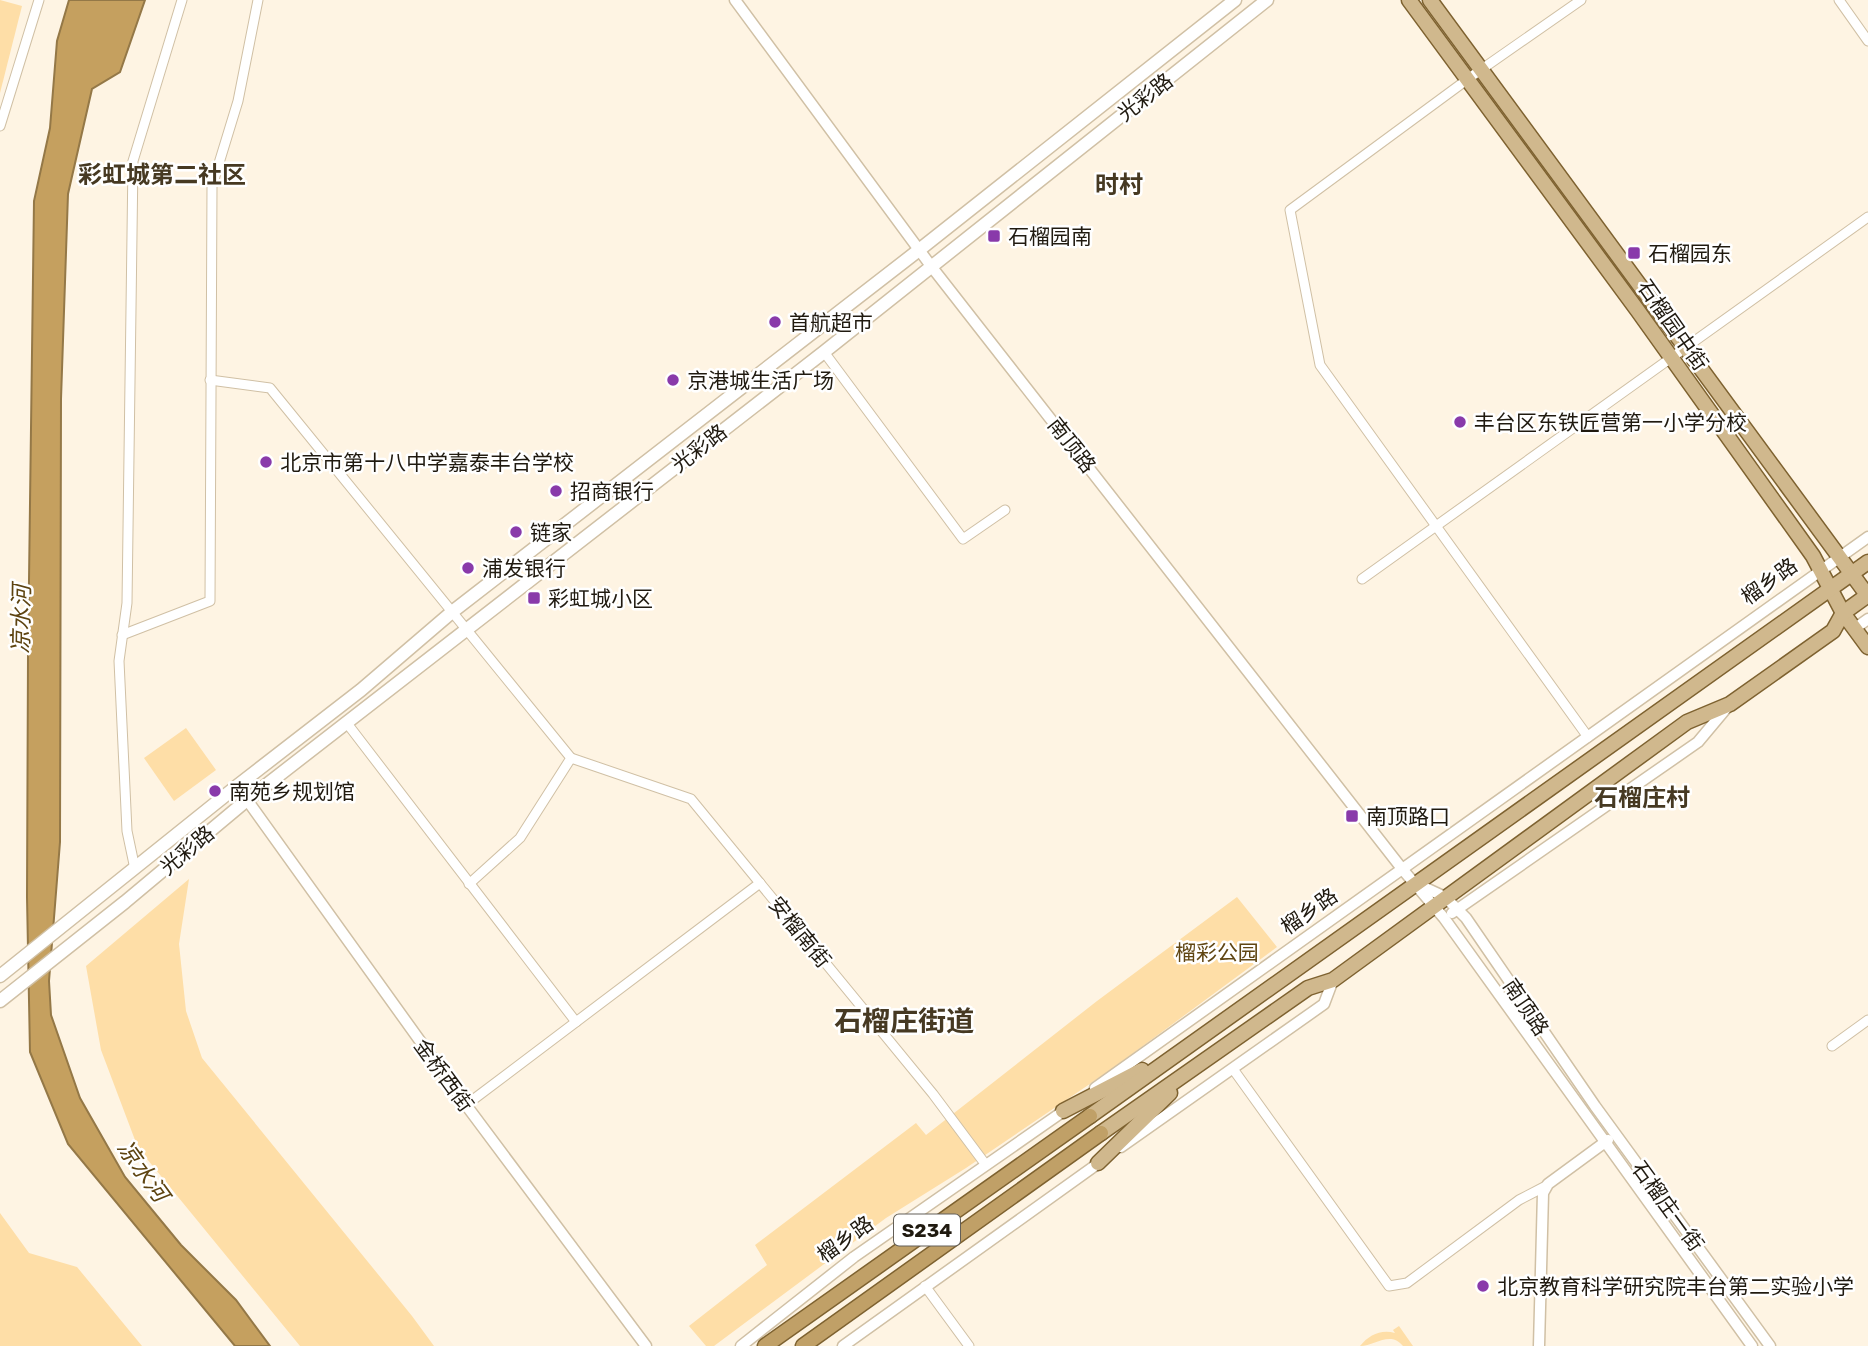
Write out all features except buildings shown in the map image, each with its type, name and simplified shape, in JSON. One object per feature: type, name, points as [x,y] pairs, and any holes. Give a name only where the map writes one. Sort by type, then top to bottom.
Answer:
[{"type":"highway","name":"榴乡路","points":[[765,1346],[1090,1116]]},
{"type":"highway","name":"S234","points":[[803,1346],[1101,1133]]},
{"type":"main road","name":"光彩路","points":[[0,976],[361,690],[452,612],[919,250],[1235,0]]},
{"type":"main road","name":"光彩路","points":[[0,1001],[125,902],[247,800],[824,352],[1267,0]]},
{"type":"main road","name":"石榴园中街","points":[[1409,0],[1813,556],[1843,613],[1868,647]]},
{"type":"main road","name":"石榴园中街","points":[[1430,0],[1868,596]]},
{"type":"main road","name":"榴乡路","points":[[1090,1116],[1868,562]]},
{"type":"main road","points":[[1101,1133],[1308,988],[1333,980],[1416,921],[1439,901],[1592,794],[1687,722],[1730,704],[1833,631],[1843,613],[1868,596]]},
{"type":"main road","points":[[1063,1111],[1184,1049]]},
{"type":"main road","points":[[1098,1163],[1199,1065]]},
{"type":"street","points":[[0,126],[38,0]]},
{"type":"street","points":[[135,869],[127,819],[119,662],[127,603],[133,161],[182,0]]},
{"type":"street","points":[[122,635],[210,601],[212,186],[238,101],[258,0]]},
{"type":"street","name":"南顶路","points":[[735,0],[931,266],[1403,870],[1439,901],[1458,909],[1486,943],[1515,991],[1615,1134]]},
{"type":"street","points":[[1581,0],[1290,210],[1320,365],[1588,737]]},
{"type":"street","points":[[1839,0],[1868,41]]},
{"type":"street","points":[[1362,579],[1868,217]]},
{"type":"street","points":[[824,352],[963,539],[1004,510]]},
{"type":"street","points":[[210,380],[270,388],[571,758],[520,838],[469,884]]},
{"type":"street","name":"榴乡路","points":[[741,1346],[854,1257],[1403,870],[1868,537]]},
{"type":"street","points":[[1854,629],[1868,619]]},
{"type":"street","points":[[1444,918],[1698,742],[1730,704]]},
{"type":"street","points":[[346,722],[576,1022]]},
{"type":"street","name":"安榴南街","points":[[571,758],[691,799],[933,1094],[985,1165]]},
{"type":"street","name":"金桥西街","points":[[237,786],[466,1105],[646,1346]]},
{"type":"street","points":[[466,1105],[760,883]]},
{"type":"street","name":"南顶路","points":[[1439,901],[1444,918],[1605,1142]]},
{"type":"street","points":[[843,1346],[1324,1004],[1333,980]]},
{"type":"street","points":[[1832,1046],[1868,1020]]},
{"type":"street","points":[[1233,1069],[1389,1286],[1407,1283],[1519,1200],[1546,1186],[1615,1134]]},
{"type":"street","name":"石榴庄一街","points":[[1615,1134],[1770,1346]]},
{"type":"street","name":"石榴庄一街","points":[[1605,1142],[1752,1346]]},
{"type":"street","points":[[1539,1346],[1542,1196],[1546,1186]]},
{"type":"street","points":[[925,1286],[969,1346]]},
{"type":"green space","points":[[0,0],[22,6],[0,93]]},
{"type":"green space","points":[[186,728],[216,770],[174,801],[144,758]]},
{"type":"green space","points":[[189,879],[179,944],[186,1011],[202,1058],[434,1346],[300,1346],[138,1148],[101,1050],[86,966]]},
{"type":"green space","name":"榴彩公园","points":[[1237,897],[1277,947],[1109,1071],[966,1168],[886,1218],[714,1346],[706,1346],[689,1326],[767,1265],[755,1245],[916,1123],[926,1135],[1097,1001]]},
{"type":"green space","points":[[0,1213],[29,1253],[77,1267],[142,1346],[0,1346]]},
{"type":"green space","points":[[1399,1326],[1413,1346],[1403,1346],[1398,1341],[1388,1339],[1360,1346],[1376,1334],[1395,1333],[1393,1330]]},
{"type":"shaded area","points":[[69,0],[145,0],[120,72],[92,89],[68,194],[61,399],[60,842],[49,981],[51,1015],[80,1098],[125,1177],[181,1245],[236,1300],[270,1346],[235,1346],[68,1144],[30,1052],[27,897],[28,656],[34,201],[50,128],[57,41]]},
{"type":"place","name":"石榴园南","points":[[994,236]]},
{"type":"place","name":"石榴园东","points":[[1634,253]]},
{"type":"place","name":"首航超市","points":[[775,322]]},
{"type":"place","name":"京港城生活广场","points":[[673,380]]},
{"type":"place","name":"丰台区东铁匠营第一小学分校","points":[[1460,422]]},
{"type":"place","name":"北京市第十八中学嘉泰丰台学校","points":[[266,462]]},
{"type":"place","name":"招商银行","points":[[556,491]]},
{"type":"place","name":"链家","points":[[516,532]]},
{"type":"place","name":"浦发银行","points":[[468,568]]},
{"type":"place","name":"彩虹城小区","points":[[534,598]]},
{"type":"place","name":"南苑乡规划馆","points":[[215,791]]},
{"type":"place","name":"南顶路口","points":[[1352,816]]},
{"type":"place","name":"北京教育科学研究院丰台第二实验小学","points":[[1483,1286]]},
{"type":"district","name":"彩虹城第二社区","points":[[162,175]]},
{"type":"district","name":"时村","points":[[1119,185]]},
{"type":"district","name":"石榴庄村","points":[[1642,798]]},
{"type":"district","name":"石榴庄街道","points":[[904,1021]]},
{"type":"water label","name":"凉水河","points":[[21,619]]},
{"type":"water label","name":"凉水河","points":[[143,1171]]}]
